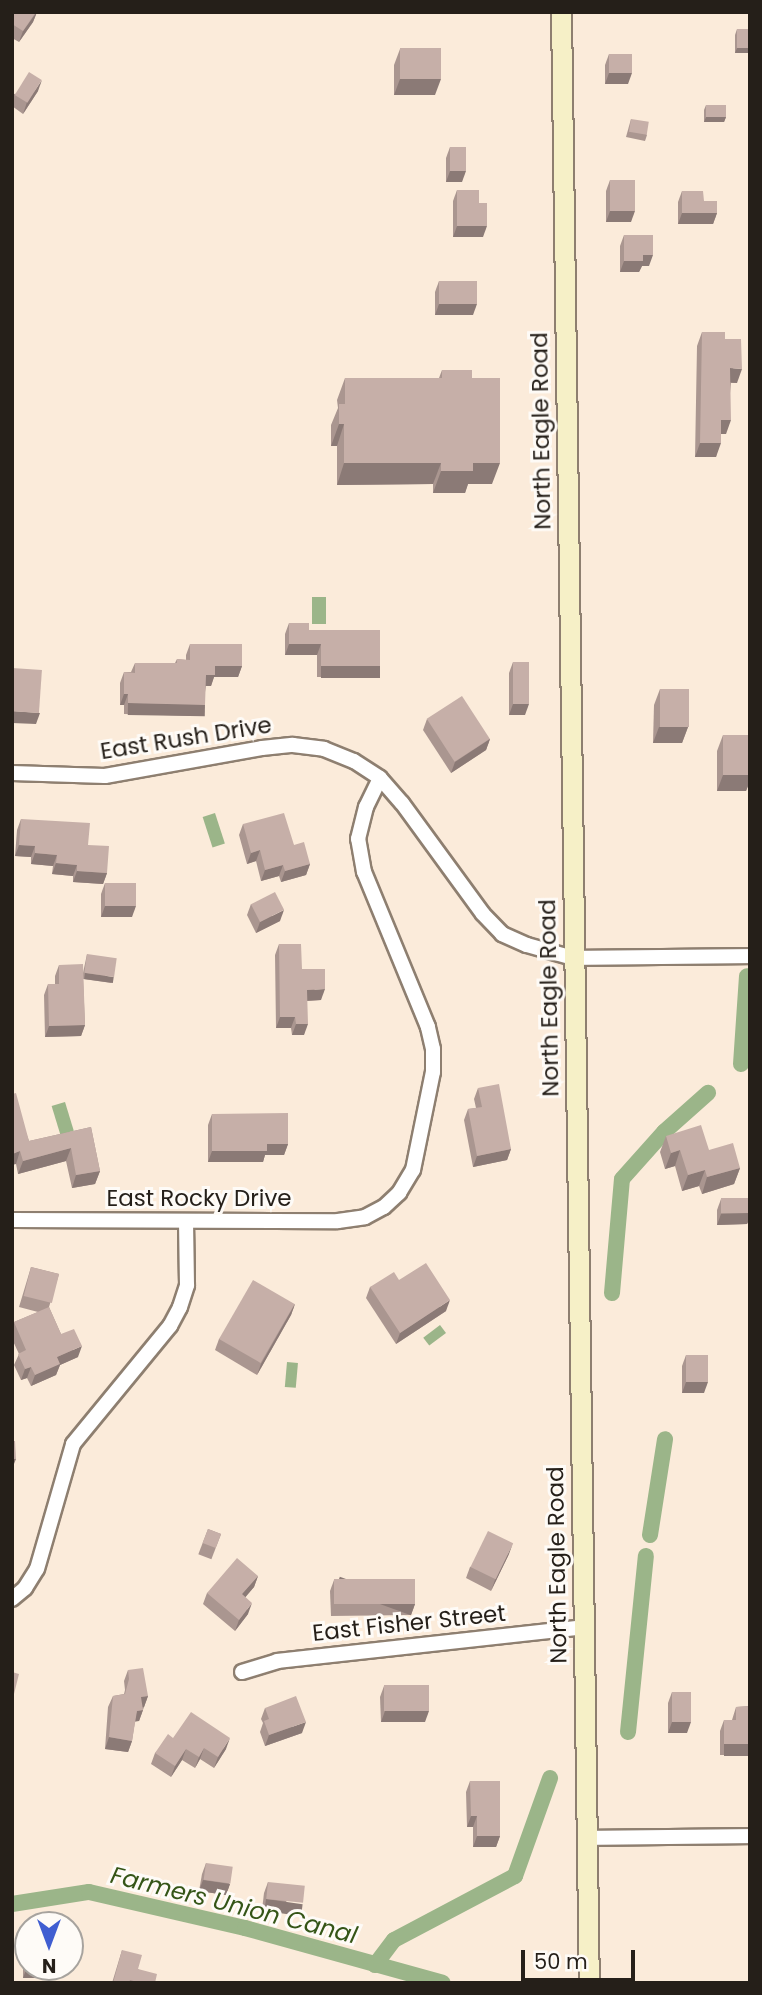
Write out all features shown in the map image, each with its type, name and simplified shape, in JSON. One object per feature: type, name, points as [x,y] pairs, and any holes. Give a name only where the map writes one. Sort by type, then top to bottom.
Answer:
[{"type":"main road","name":"North Eagle Road","points":[[561,12],[589,1983]]},
{"type":"street","name":"East Rush Drive","points":[[12,772],[54,776],[105,776],[293,745],[324,749],[354,761],[380,779],[402,803],[483,914],[502,934],[527,945],[573,958],[750,956]]},
{"type":"street","name":"East Rocky Drive","points":[[12,1220],[338,1222],[365,1217],[384,1207],[399,1193],[413,1170],[433,1072],[433,1049],[428,1027],[364,872],[358,839],[366,807],[380,779]]},
{"type":"street","points":[[12,1599],[25,1588],[37,1569],[73,1444],[170,1326],[180,1307],[187,1284],[186,1221]]},
{"type":"street","name":"East Fisher Street","points":[[242,1672],[277,1661],[583,1626]]},
{"type":"street","points":[[586,1838],[750,1836]]},
{"type":"shaded area","points":[[312,597],[326,597],[326,624],[312,624]]},
{"type":"shaded area","points":[[215,813],[225,843],[213,847],[203,817]]},
{"type":"shaded area","points":[[65,1102],[74,1131],[60,1135],[52,1106]]},
{"type":"shaded area","points":[[440,1325],[446,1333],[429,1346],[423,1338]]},
{"type":"shaded area","points":[[287,1362],[298,1363],[296,1388],[285,1387]]},
{"type":"building","points":[[12,12],[36,12],[23,31],[12,24]]},
{"type":"building","points":[[737,29],[750,29],[750,48],[737,48]]},
{"type":"building","points":[[400,48],[441,48],[441,79],[400,79]]},
{"type":"building","points":[[609,54],[632,54],[632,73],[609,73]]},
{"type":"building","points":[[29,72],[42,80],[27,103],[15,95]]},
{"type":"building","points":[[706,105],[726,105],[726,117],[706,117]]},
{"type":"building","points":[[631,119],[649,122],[647,135],[629,132]]},
{"type":"building","points":[[450,147],[466,147],[466,171],[450,171]]},
{"type":"building","points":[[610,180],[635,180],[635,211],[610,211]]},
{"type":"building","points":[[457,190],[479,190],[479,203],[487,203],[487,226],[457,226]]},
{"type":"building","points":[[682,191],[703,191],[704,201],[717,201],[717,213],[682,213]]},
{"type":"building","points":[[624,235],[653,235],[653,255],[643,255],[643,261],[624,261]]},
{"type":"building","points":[[439,281],[477,281],[477,304],[439,304]]},
{"type":"building","points":[[702,332],[725,332],[725,339],[741,339],[742,369],[730,368],[731,420],[721,420],[721,443],[700,443]]},
{"type":"building","points":[[442,370],[472,370],[472,378],[500,378],[500,463],[473,463],[473,471],[441,471],[441,463],[344,463],[344,424],[339,424],[339,404],[345,404],[345,378],[442,378]]},
{"type":"building","points":[[289,623],[309,623],[309,630],[380,630],[380,666],[321,666],[321,644],[289,644]]},
{"type":"building","points":[[190,644],[242,644],[242,666],[215,666],[215,675],[206,675],[205,705],[128,703],[128,694],[124,694],[124,672],[135,673],[135,663],[177,663],[177,659],[190,660]]},
{"type":"building","points":[[513,662],[529,662],[529,704],[513,704]]},
{"type":"building","points":[[12,668],[42,670],[39,713],[12,711]]},
{"type":"building","points":[[660,689],[689,689],[689,727],[660,727]]},
{"type":"building","points":[[462,696],[490,739],[455,762],[427,719]]},
{"type":"building","points":[[723,735],[750,735],[750,775],[723,775]]},
{"type":"building","points":[[284,813],[294,845],[304,842],[310,864],[285,871],[283,865],[265,870],[260,850],[251,853],[243,824]]},
{"type":"building","points":[[21,819],[90,823],[88,845],[109,846],[107,873],[77,871],[77,865],[56,863],[57,855],[35,853],[35,846],[19,845]]},
{"type":"building","points":[[105,883],[136,883],[136,906],[105,906]]},
{"type":"building","points":[[275,892],[284,910],[260,922],[251,904]]},
{"type":"building","points":[[279,944],[301,944],[302,969],[325,969],[325,989],[307,990],[308,1024],[296,1024],[295,1017],[280,1017]]},
{"type":"building","points":[[87,954],[117,958],[114,977],[84,973]]},
{"type":"building","points":[[83,964],[85,1025],[49,1026],[48,984],[59,984],[59,965]]},
{"type":"building","points":[[499,1084],[511,1149],[477,1156],[468,1109],[482,1107],[478,1088]]},
{"type":"building","points":[[16,1093],[29,1141],[91,1127],[100,1171],[76,1175],[71,1148],[23,1161],[20,1151],[12,1154],[12,1094]]},
{"type":"building","points":[[288,1113],[288,1144],[267,1144],[267,1151],[212,1151],[212,1114]]},
{"type":"building","points":[[701,1125],[709,1150],[733,1143],[740,1168],[707,1177],[705,1170],[688,1175],[680,1150],[671,1153],[666,1136]]},
{"type":"building","points":[[721,1198],[750,1198],[750,1213],[721,1213]]},
{"type":"building","points":[[426,1263],[450,1300],[400,1333],[370,1287],[394,1272],[399,1280]]},
{"type":"building","points":[[31,1267],[59,1274],[52,1303],[24,1296]]},
{"type":"building","points":[[253,1280],[295,1304],[261,1363],[219,1339]]},
{"type":"building","points":[[49,1307],[61,1334],[74,1329],[82,1346],[57,1357],[60,1364],[35,1375],[31,1367],[25,1369],[18,1354],[26,1350],[14,1322]]},
{"type":"building","points":[[686,1355],[708,1355],[708,1382],[686,1382]]},
{"type":"building","points":[[12,1441],[15,1441],[16,1459],[12,1459]]},
{"type":"building","points":[[208,1529],[221,1534],[216,1548],[203,1543]]},
{"type":"building","points":[[488,1531],[513,1543],[496,1579],[470,1567]]},
{"type":"building","points":[[237,1558],[258,1576],[242,1594],[252,1603],[239,1620],[207,1593]]},
{"type":"building","points":[[334,1579],[415,1579],[415,1604],[334,1604]]},
{"type":"building","points":[[143,1668],[148,1696],[141,1697],[143,1710],[137,1711],[132,1741],[109,1737],[113,1696],[125,1694],[129,1679],[128,1670]]},
{"type":"building","points":[[12,1672],[19,1674],[12,1702]]},
{"type":"building","points":[[384,1685],[429,1685],[429,1711],[384,1711]]},
{"type":"building","points":[[672,1692],[691,1692],[691,1722],[672,1722]]},
{"type":"building","points":[[296,1696],[306,1722],[269,1735],[264,1721],[269,1719],[265,1708]]},
{"type":"building","points":[[750,1706],[750,1744],[724,1744],[724,1720],[736,1720],[736,1707]]},
{"type":"building","points":[[191,1712],[230,1738],[218,1757],[204,1748],[199,1757],[186,1749],[175,1766],[155,1753],[168,1734],[173,1738]]},
{"type":"building","points":[[470,1781],[500,1781],[500,1836],[477,1836],[477,1816],[471,1816]]},
{"type":"building","points":[[206,1863],[233,1867],[230,1884],[204,1880]]},
{"type":"building","points":[[268,1882],[305,1886],[303,1903],[266,1899]]},
{"type":"building","points":[[122,1950],[142,1955],[138,1969],[157,1974],[155,1983],[130,1980],[129,1983],[113,1983]]},
{"type":"waterway","points":[[741,1064],[747,976]]},
{"type":"waterway","points":[[612,1293],[622,1179],[664,1132],[708,1093]]},
{"type":"waterway","points":[[650,1535],[665,1439]]},
{"type":"waterway","points":[[628,1732],[646,1556]]},
{"type":"waterway","points":[[375,1965],[394,1940],[515,1876],[550,1778]]},
{"type":"waterway","name":"Farmers Union Canal","points":[[12,1904],[89,1892],[245,1928],[443,1983]]}]
